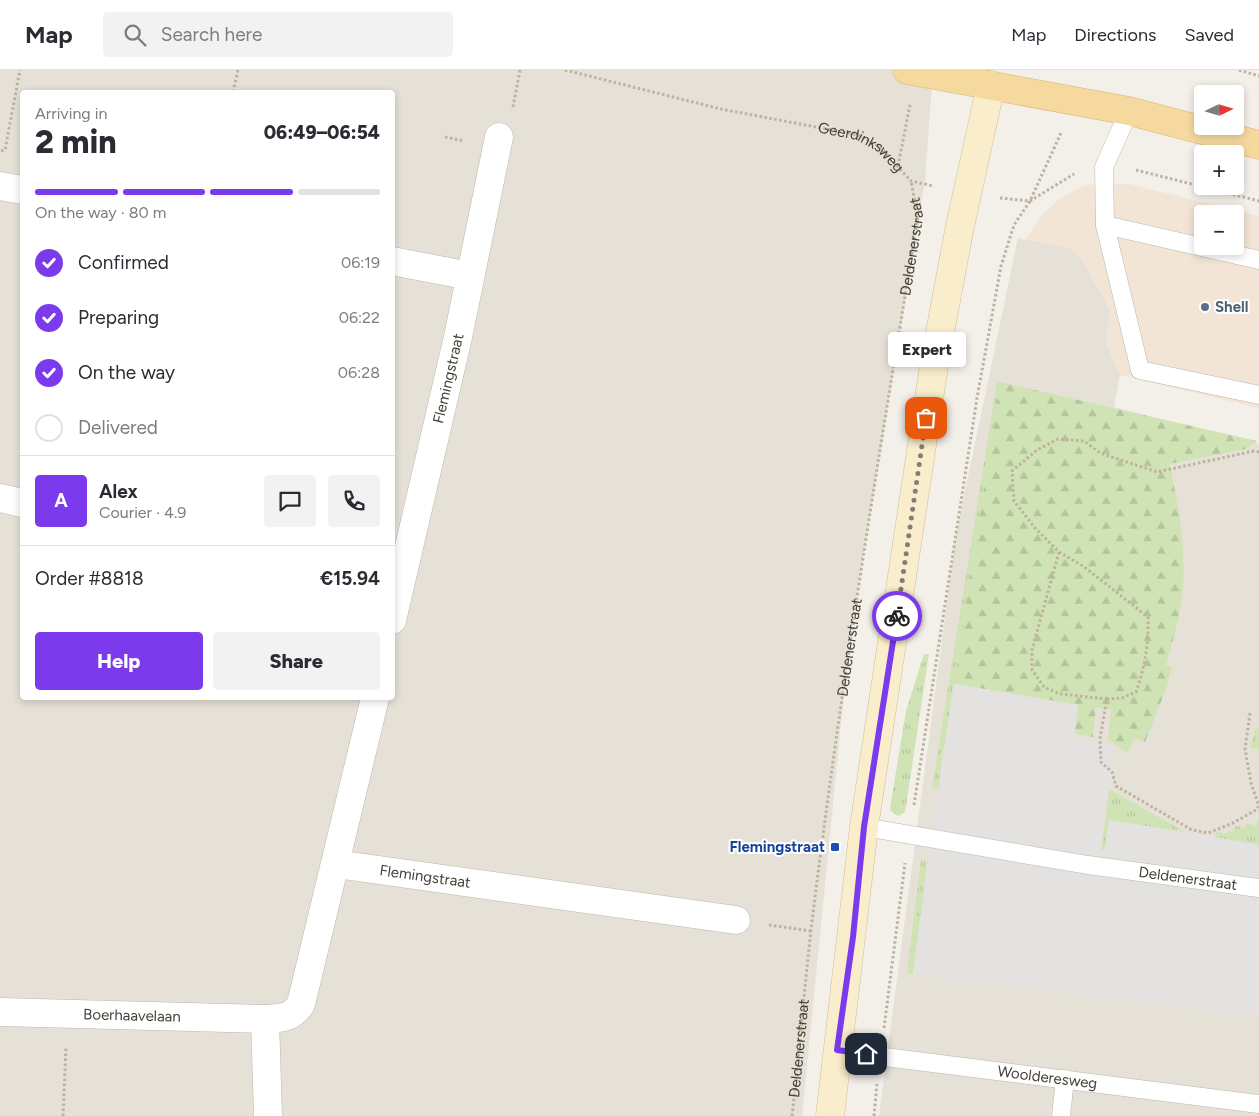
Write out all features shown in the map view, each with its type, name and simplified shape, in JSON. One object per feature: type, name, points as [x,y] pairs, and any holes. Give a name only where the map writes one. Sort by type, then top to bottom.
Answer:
[{"type":"main road","points":[[911,71],[992,77],[1074,102],[1129,111],[1259,145]]},
{"type":"main road","points":[[830,1116],[853,937],[864,827],[935,359],[992,77]]},
{"type":"street","name":"Flemingstraat","points":[[395,607],[470,276],[499,136]]},
{"type":"street","points":[[0,186],[20,190]]},
{"type":"street","points":[[395,262],[470,276]]},
{"type":"street","points":[[0,498],[20,503]]},
{"type":"street","points":[[268,1116],[265,1019],[285,1018],[295,1013],[301,1004],[375,700]]},
{"type":"street","name":"Flemingstraat","points":[[336,864],[736,920]]},
{"type":"street","name":"Boerhaavelaan","points":[[0,1012],[265,1019]]},
{"type":"lane","points":[[1129,111],[1104,167],[1105,224],[1140,370],[1259,395]]},
{"type":"lane","points":[[1105,224],[1259,260]]},
{"type":"lane","name":"Deldenerstraat","points":[[864,827],[1088,865],[1259,888]]},
{"type":"lane","name":"Woolderesweg","points":[[837,1050],[1259,1104]]},
{"type":"lane","points":[[1061,1116],[1065,1079]]},
{"type":"path","points":[[0,151],[5,150],[20,70]]},
{"type":"path","points":[[233,90],[238,70]]},
{"type":"path","name":"Geerdinksweg","points":[[564,70],[721,109],[858,135],[880,147],[911,181],[967,194],[1030,201]]},
{"type":"path","points":[[1239,70],[1259,76]]},
{"type":"path","points":[[898,166],[911,71]]},
{"type":"path","points":[[874,1116],[908,835],[930,712],[977,398],[1001,266],[1014,225],[1030,201],[1074,102]]},
{"type":"path","points":[[1030,201],[1086,168],[1104,167],[1132,168],[1259,200]]},
{"type":"path","name":"Deldenerstraat","points":[[792,1116],[811,931],[879,451],[918,217],[911,181]]},
{"type":"path","points":[[1059,552],[1032,650],[1032,670],[1044,687],[1060,694],[1107,699],[1122,698],[1136,692],[1145,668],[1149,635],[1148,617],[1083,566],[1059,552],[1035,528],[1014,501],[1012,471],[1037,450],[1058,439],[1084,441],[1100,453],[1157,472],[1254,451],[1259,452]]},
{"type":"path","points":[[1107,699],[1101,724],[1099,750],[1101,762],[1112,772],[1116,786],[1192,830],[1208,833],[1232,823],[1256,810],[1259,806],[1251,783],[1245,749],[1250,713]]},
{"type":"path","points":[[736,920],[811,931]]},
{"type":"path","points":[[63,1116],[68,1014]]},
{"type":"shaded area","points":[[0,70],[933,70],[925,180],[849,643],[802,1116],[0,1116]]},
{"type":"shaded area","points":[[1098,183],[1129,184],[1214,205],[1194,205],[1194,255],[1244,255],[1244,212],[1259,216],[1259,408],[1120,375],[1106,343],[1111,311],[1084,263],[1072,248],[1026,239],[1041,216],[1058,200],[1081,187]]},
{"type":"shaded area","points":[[1018,238],[1072,248],[1084,263],[1111,311],[1106,343],[1120,375],[1114,407],[1259,444],[1259,1116],[879,1116],[956,534]]},
{"type":"shaded area","points":[[954,684],[1078,705],[1074,738],[1115,745],[1101,850],[1105,850],[1109,820],[1259,845],[1259,1017],[913,974]]},
{"type":"green space","points":[[997,382],[1000,382],[939,781],[1074,812],[932,788]]},
{"type":"green space","points":[[1000,382],[1257,441],[1246,449],[1169,464],[1180,517],[1184,574],[1183,592],[1176,630],[1166,665],[1172,667],[1166,689],[1145,742],[1134,738],[1127,753],[1108,739],[1111,710],[1096,707],[1093,737],[1074,734],[1078,705],[954,684]]},
{"type":"green space","points":[[924,654],[929,654],[905,812],[898,816],[890,810],[891,802],[906,711]]},
{"type":"green space","points":[[1256,728],[1259,729],[1259,749],[1250,748]]},
{"type":"green space","points":[[1109,789],[1185,832],[1109,820],[1105,851],[1101,850]]},
{"type":"green space","points":[[1259,817],[1259,845],[1215,837],[1216,832],[1227,834],[1228,831],[1233,832],[1235,826],[1245,828],[1246,823],[1256,826]]},
{"type":"green space","points":[[921,860],[927,861],[923,898],[1045,922],[922,903],[913,974],[907,973]]},
{"type":"way so far","points":[[897,616],[926,418]]},
{"type":"place","name":"Shell","points":[[1205,307]]},
{"type":"place","name":"Expert","points":[[926,418]]},
{"type":"place","name":"Flemingstraat","points":[[835,847]]},
{"type":"route","points":[[866,1054],[837,1050],[853,937],[864,827],[897,616]]}]
